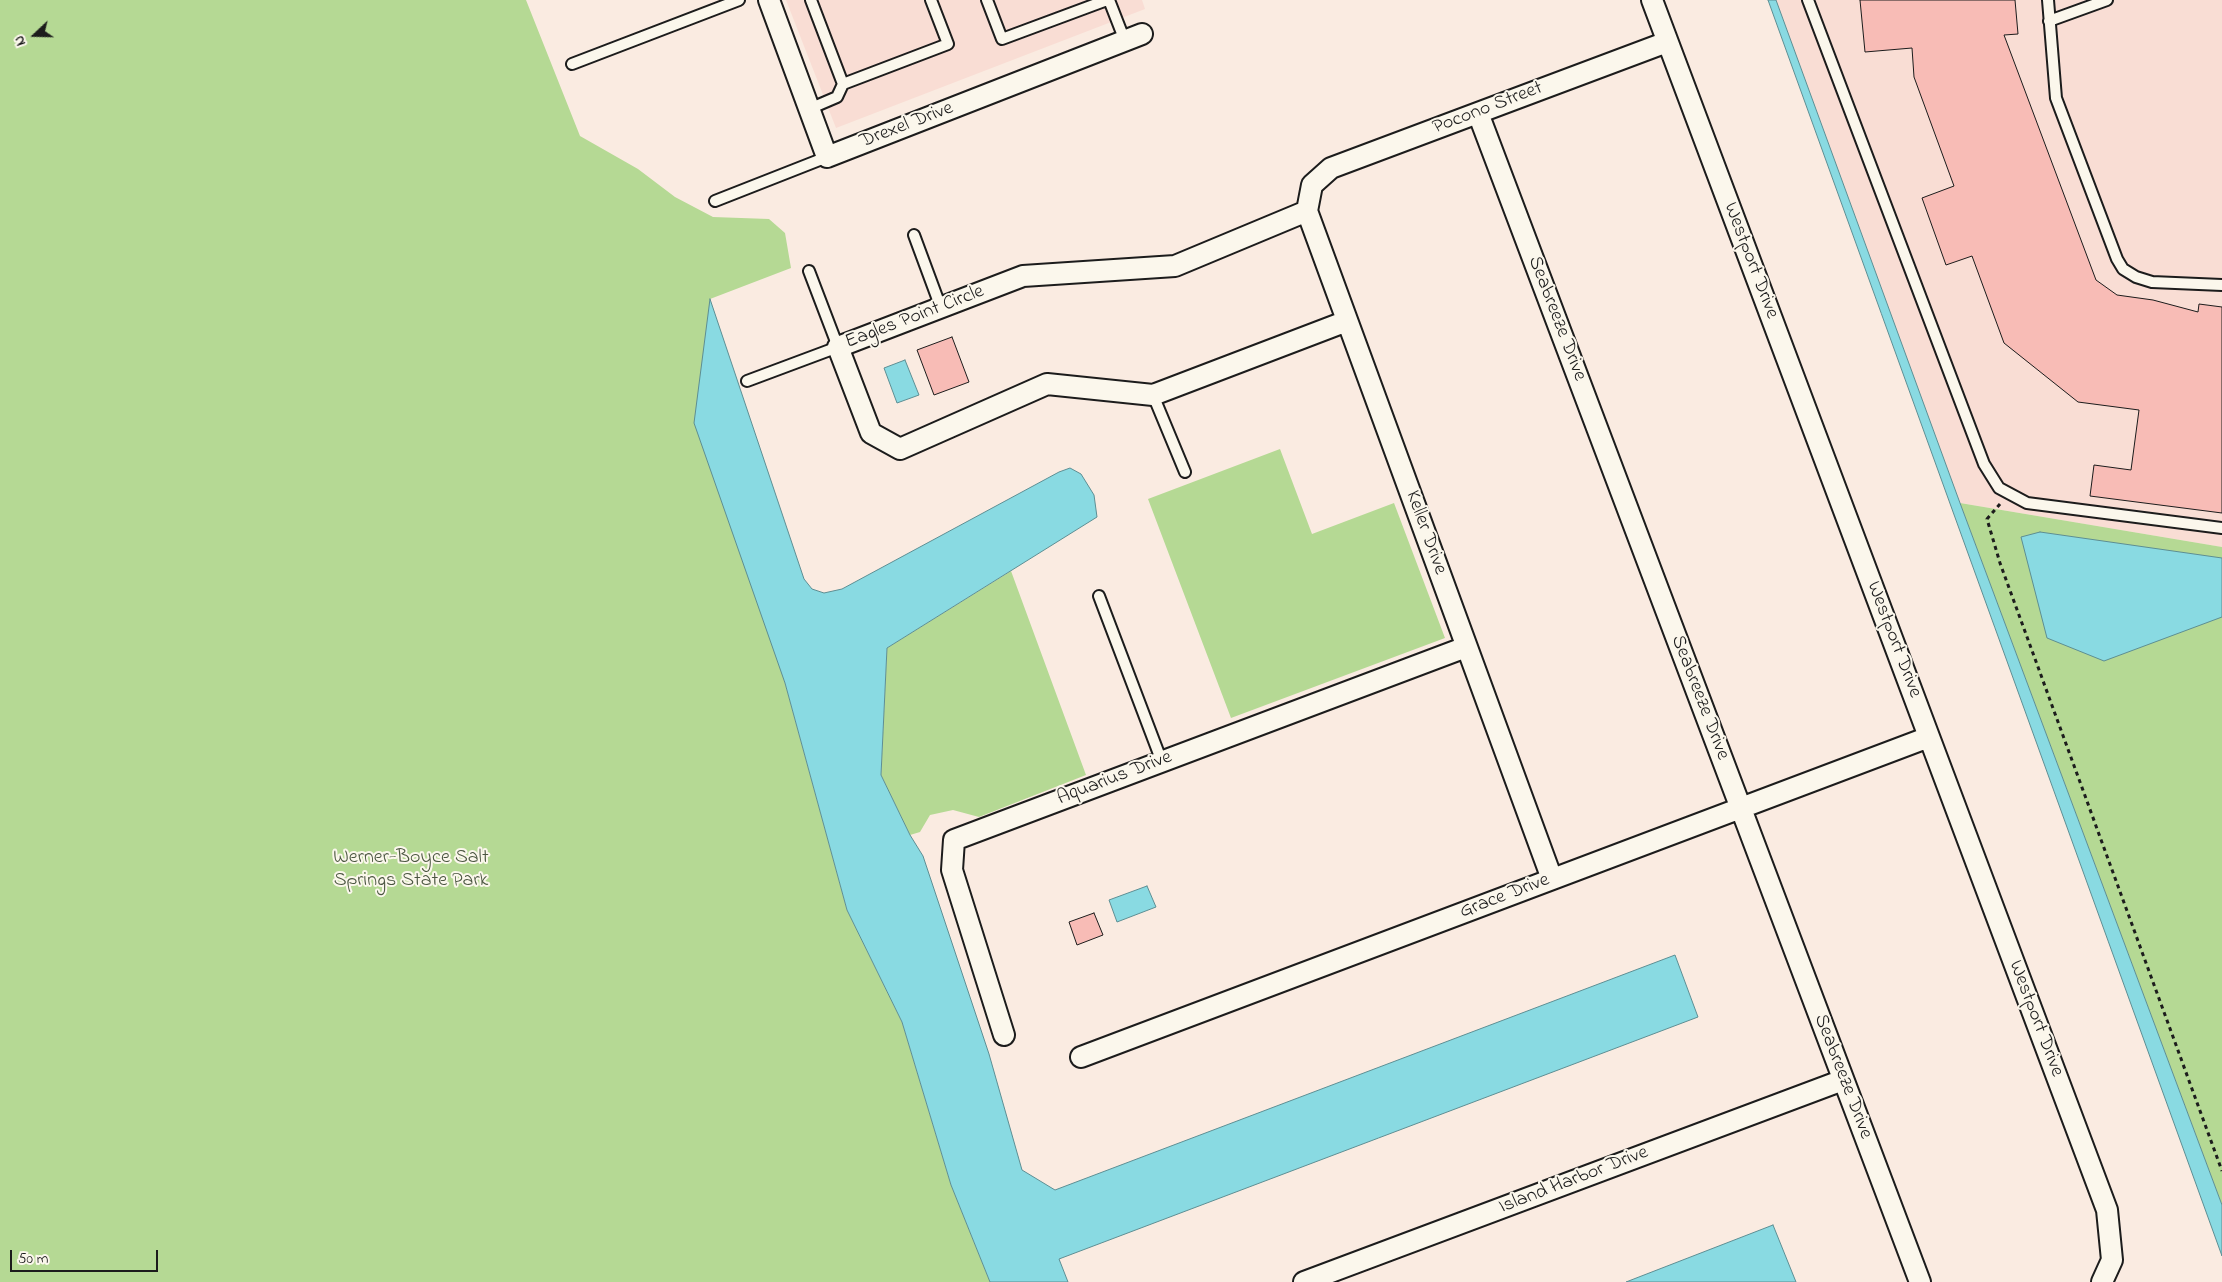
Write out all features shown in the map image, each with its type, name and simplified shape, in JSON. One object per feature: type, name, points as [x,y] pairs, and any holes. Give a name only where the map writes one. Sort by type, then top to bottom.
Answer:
[{"type":"street","points":[[769,0],[828,157]]},
{"type":"street","name":"Westport Drive","points":[[1652,0],[2107,1210],[2112,1260],[2102,1282]]},
{"type":"street","name":"Drexel Drive","points":[[828,157],[1134,37]]},
{"type":"street","name":"Pocono Street","points":[[1307,211],[1312,185],[1331,168],[1668,42]]},
{"type":"street","name":"Seabreeze Drive","points":[[1478,113],[1920,1282]]},
{"type":"street","name":"Eagles Point Circle","points":[[1307,211],[1175,266],[1023,276],[838,347],[871,433],[900,449],[1047,384],[1153,395],[1347,321]]},
{"type":"street","name":"Keller Drive","points":[[1307,211],[1552,879]]},
{"type":"street","name":"Aquarius Drive","points":[[1004,1035],[952,870],[954,840],[1466,647]]},
{"type":"street","name":"Grace Drive","points":[[1081,1057],[1929,737]]},
{"type":"street","name":"Island Harbor Drive","points":[[1304,1282],[1843,1080]]},
{"type":"lane","points":[[572,64],[739,0]]},
{"type":"lane","points":[[809,109],[837,98],[843,84],[811,0]]},
{"type":"lane","points":[[843,84],[948,44],[931,0]]},
{"type":"lane","points":[[987,0],[1002,40],[1108,0],[1134,37]]},
{"type":"lane","points":[[1808,0],[1984,464],[1999,488],[2027,503],[2222,528]]},
{"type":"lane","points":[[2048,0],[2056,98],[2116,259],[2123,269],[2136,277],[2152,282],[2222,285]]},
{"type":"lane","points":[[2050,21],[2107,0]]},
{"type":"lane","points":[[715,200],[828,157]]},
{"type":"lane","points":[[914,235],[941,308]]},
{"type":"lane","points":[[747,381],[838,347],[809,271]]},
{"type":"lane","points":[[1153,395],[1185,472]]},
{"type":"lane","points":[[1099,596],[1162,762]]},
{"type":"path","points":[[2027,503],[2000,503],[1986,519],[2222,1171]]},
{"type":"shaded area","points":[[786,0],[1142,0],[1145,9],[836,128]]},
{"type":"shaded area","points":[[1776,0],[2222,0],[2222,547],[1960,503]]},
{"type":"green space","name":"Werner-Boyce Salt Springs State Park","points":[[0,0],[526,0],[580,136],[638,169],[675,197],[713,217],[769,219],[785,233],[791,268],[710,299],[785,683],[847,910],[902,1022],[951,1185],[990,1282],[0,1282]]},
{"type":"green space","points":[[1280,449],[1312,534],[1394,503],[1445,638],[1231,718],[1148,499]]},
{"type":"green space","points":[[1960,503],[2222,547],[2222,1205]]},
{"type":"green space","points":[[1011,571],[1086,775],[979,817],[953,810],[930,815],[920,832],[910,835],[881,775],[887,648]]},
{"type":"water","points":[[1768,0],[1776,0],[1960,503],[2222,1205],[2222,1256]]},
{"type":"water","points":[[710,299],[804,579],[812,589],[824,593],[842,589],[1059,472],[1070,468],[1081,474],[1094,495],[1097,517],[887,648],[881,775],[910,835],[923,856],[989,1054],[1022,1170],[1055,1190],[1675,955],[1698,1017],[1059,1259],[1068,1282],[990,1282],[951,1185],[902,1022],[847,910],[785,683],[694,423]]},
{"type":"water","points":[[905,360],[919,395],[897,403],[884,368]]},
{"type":"water","points":[[2040,532],[2222,558],[2222,617],[2104,661],[2047,638],[2021,537]]},
{"type":"water","points":[[1147,886],[1156,907],[1117,922],[1109,900]]},
{"type":"water","points":[[1773,1225],[1796,1282],[1626,1282]]},
{"type":"building","points":[[1860,0],[2015,0],[2018,34],[2004,35],[2096,280],[2117,295],[2153,300],[2198,312],[2199,304],[2222,307],[2222,513],[2090,496],[2094,465],[2131,470],[2139,410],[2078,402],[2004,343],[1972,256],[1946,265],[1922,198],[1954,186],[1914,77],[1912,48],[1865,52]]},
{"type":"building","points":[[952,337],[969,382],[934,395],[917,350]]},
{"type":"building","points":[[1094,913],[1103,935],[1077,945],[1069,922]]}]
